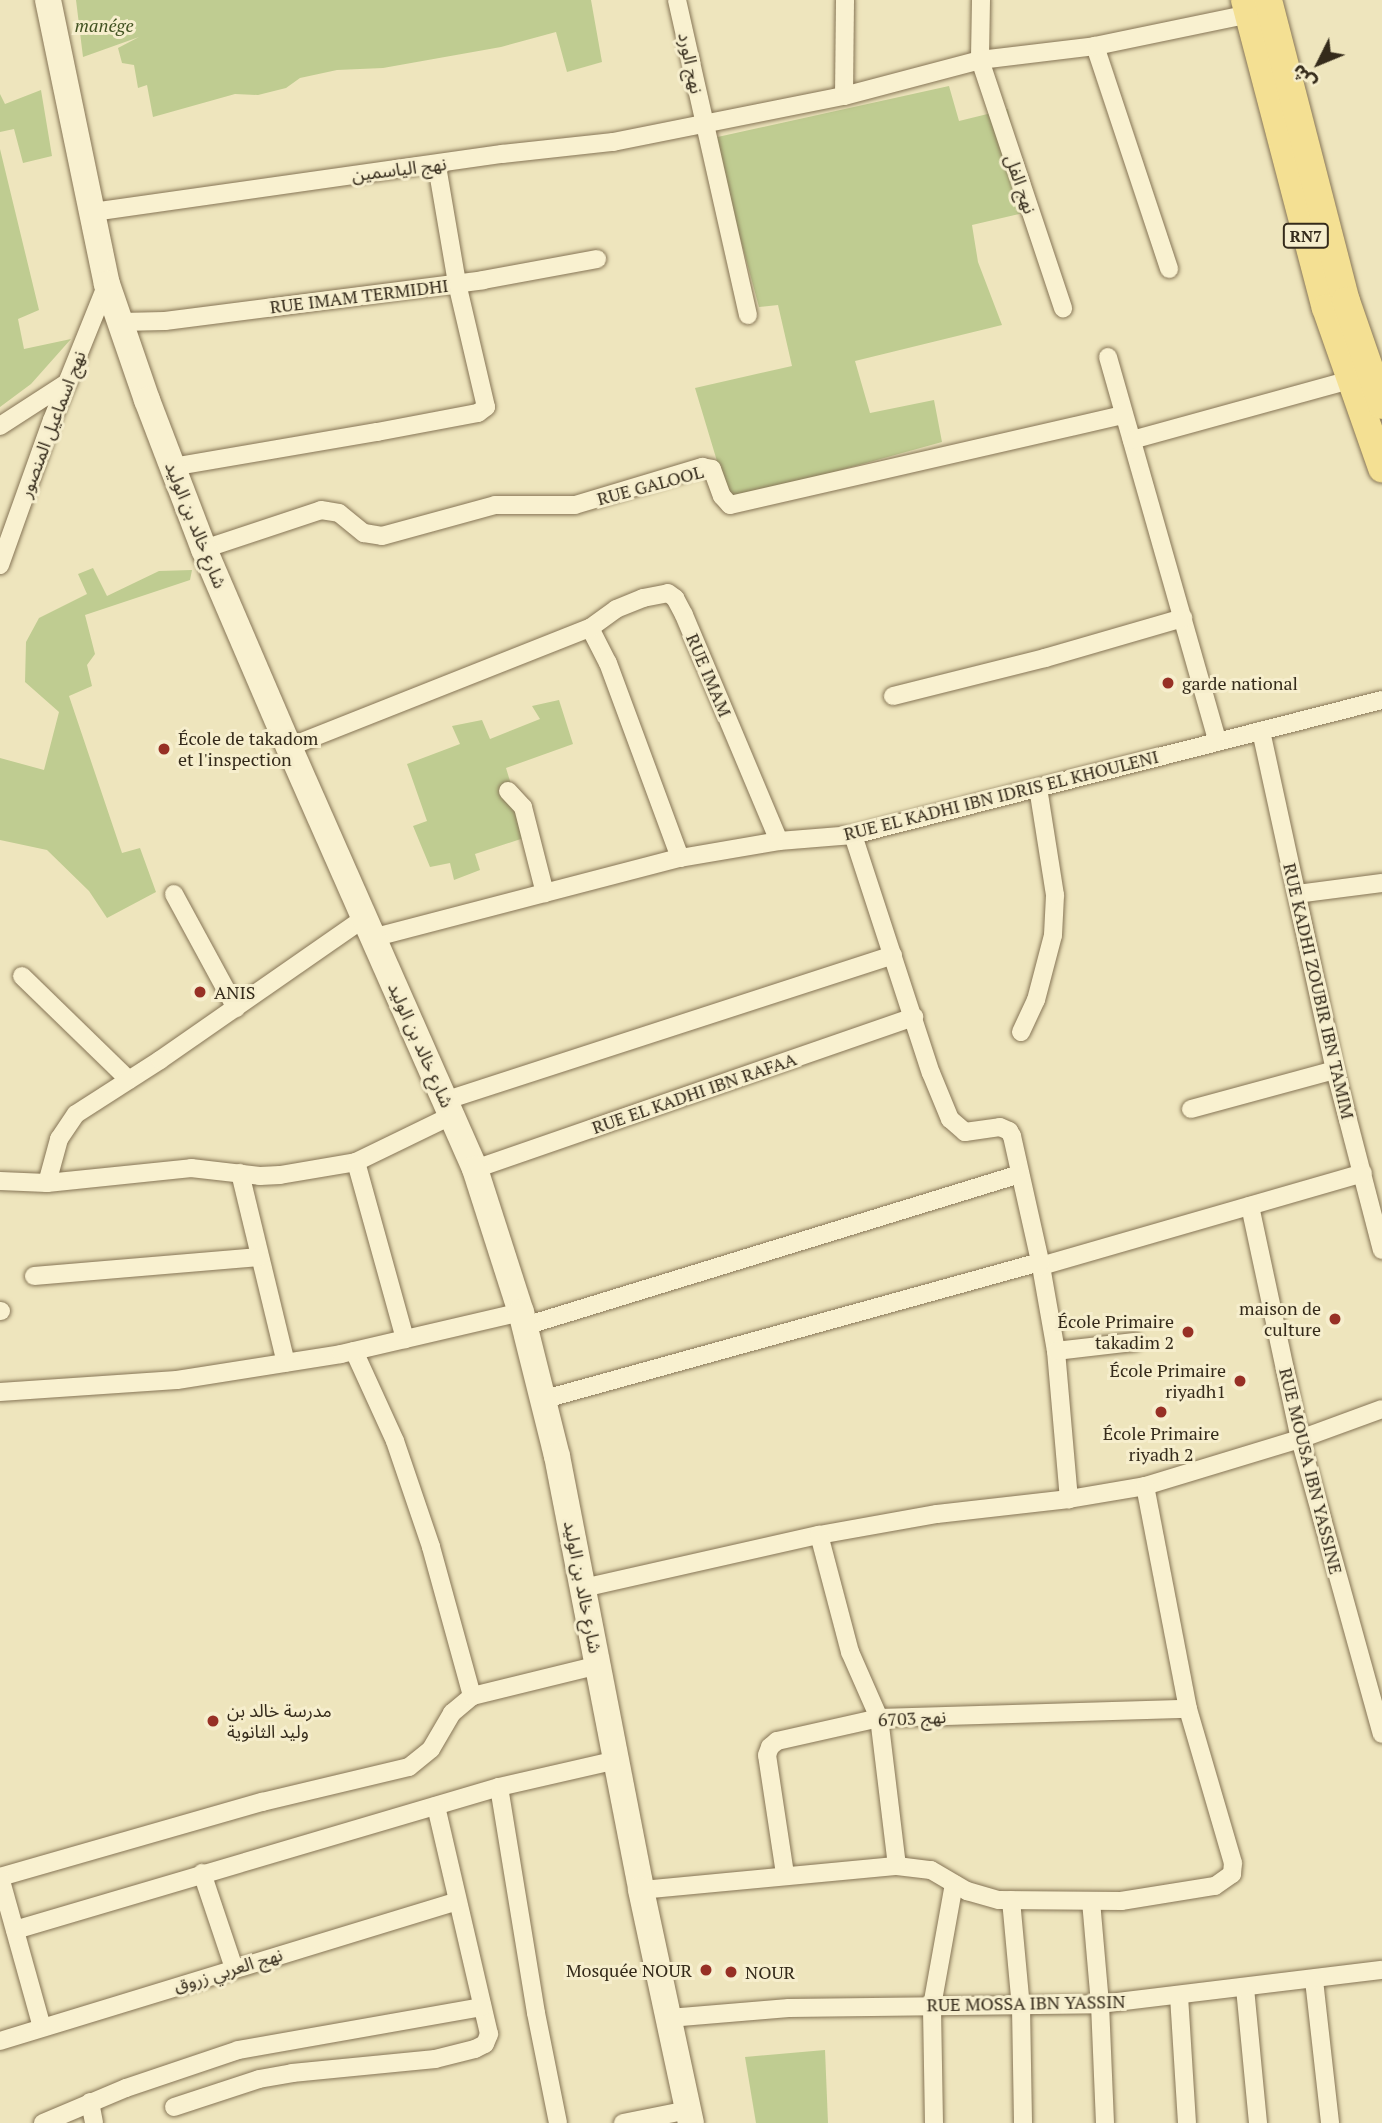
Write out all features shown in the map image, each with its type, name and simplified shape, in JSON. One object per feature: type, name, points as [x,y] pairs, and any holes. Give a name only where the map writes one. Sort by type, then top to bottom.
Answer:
[{"type":"main road","name":"RN7","points":[[1254,5],[1302,222],[1350,380],[1382,468]]},
{"type":"main road","name":"RN7","points":[[1254,5],[1346,301],[1382,405]]},
{"type":"street","name":"شارع خالد بن الوليد","points":[[48,0],[107,284],[172,467],[289,747],[450,1108],[475,1169],[523,1319],[545,1399],[599,1665],[640,1890],[689,2116]]},
{"type":"street","name":"نهج الورد","points":[[677,0],[748,315]]},
{"type":"street","points":[[844,96],[845,0]]},
{"type":"street","points":[[980,60],[981,0]]},
{"type":"street","name":"نهج الياسمين","points":[[93,212],[437,166],[502,154],[613,142],[704,126],[844,96],[980,60],[1095,46],[1254,5]]},
{"type":"street","points":[[1095,46],[1169,269]]},
{"type":"street","name":"نهج الفل","points":[[980,60],[1063,308]]},
{"type":"street","points":[[172,467],[482,411],[487,401],[457,283],[437,166]]},
{"type":"street","name":"RUE IMAM TERMIDHI","points":[[120,322],[165,321],[457,283],[597,259]]},
{"type":"street","name":"نهج اسماعيل المنصور","points":[[0,565],[107,284]]},
{"type":"street","points":[[1108,357],[1218,742]]},
{"type":"street","points":[[1132,440],[1350,380]]},
{"type":"street","points":[[0,426],[68,382]]},
{"type":"street","name":"RUE GALOOL","points":[[204,549],[321,510],[339,513],[363,533],[382,536],[495,505],[575,505],[702,467],[712,469],[722,496],[730,505],[1124,415]]},
{"type":"street","name":"RUE IMAM","points":[[289,747],[590,628],[616,609],[661,593],[675,598],[779,841]]},
{"type":"street","points":[[893,696],[1045,658],[1183,618]]},
{"type":"street","points":[[590,628],[608,663],[680,858]]},
{"type":"street","name":"RUE EL KADHI IBN IDRIS EL KHOULENI","points":[[368,928],[545,893],[680,858],[779,841],[853,835],[1382,700]]},
{"type":"street","name":"RUE KADHI ZOUBIR IBN TAMIM","points":[[1261,730],[1335,1070],[1363,1174],[1378,1212],[1382,1250]]},
{"type":"street","points":[[1021,1031],[1036,1000],[1053,935],[1055,895],[1038,788]]},
{"type":"street","points":[[508,791],[523,807],[545,893]]},
{"type":"street","points":[[853,835],[931,1073],[953,1124],[965,1132],[994,1127],[1009,1131],[1041,1264],[1056,1351],[1069,1499]]},
{"type":"street","points":[[1297,894],[1382,883]]},
{"type":"street","points":[[174,894],[236,1008]]},
{"type":"street","points":[[47,1182],[60,1139],[71,1119],[236,1008],[368,928]]},
{"type":"street","points":[[0,1181],[47,1182],[191,1168],[280,1175],[356,1162],[450,1108],[893,955]]},
{"type":"street","points":[[22,976],[129,1080]]},
{"type":"street","name":"RUE EL KADHI IBN RAFAA","points":[[475,1169],[914,1017]]},
{"type":"street","points":[[1191,1108],[1335,1070]]},
{"type":"street","points":[[356,1162],[405,1339]]},
{"type":"street","points":[[240,1173],[286,1363]]},
{"type":"street","points":[[0,1392],[177,1380],[286,1363],[523,1319],[1020,1174]]},
{"type":"street","points":[[545,1399],[1363,1174]]},
{"type":"street","name":"RUE MOUSA IBN YASSINE","points":[[1250,1206],[1300,1439],[1382,1734]]},
{"type":"street","points":[[34,1276],[260,1257]]},
{"type":"street","points":[[1056,1351],[1134,1342]]},
{"type":"street","points":[[354,1351],[396,1441],[432,1547],[472,1696]]},
{"type":"street","points":[[583,1588],[819,1535],[937,1514],[1069,1499],[1144,1486],[1300,1439],[1382,1409]]},
{"type":"street","points":[[640,1890],[785,1874],[897,1866],[931,1870],[988,1899],[1091,1901],[1157,1897],[1216,1886],[1232,1874],[1233,1863],[1188,1709],[1144,1486]]},
{"type":"street","points":[[819,1535],[850,1652],[879,1718],[897,1866]]},
{"type":"street","points":[[42,2027],[0,1877],[262,1802],[409,1767],[431,1749],[452,1713],[472,1696],[599,1665]]},
{"type":"street","name":"نهج 6703","points":[[785,1874],[767,1755],[770,1747],[777,1741],[879,1718],[1188,1709]]},
{"type":"street","points":[[15,1930],[202,1872],[499,1787],[617,1760]]},
{"type":"street","points":[[499,1787],[536,2013],[558,2123]]},
{"type":"street","points":[[174,2107],[259,2079],[292,2073],[391,2065],[475,2049],[485,2043],[489,2034],[436,1806]]},
{"type":"street","points":[[202,1872],[234,1968]]},
{"type":"street","points":[[934,2123],[932,2006],[954,1884]]},
{"type":"street","points":[[1011,1900],[1021,2007],[1023,2123]]},
{"type":"street","name":"نهج العربي زروق","points":[[0,2041],[457,1901]]},
{"type":"street","points":[[1091,1901],[1100,2004],[1105,2123]]},
{"type":"street","name":"RUE MOSSA IBN YASSIN","points":[[669,2018],[777,2009],[1100,2004],[1382,1970]]},
{"type":"street","points":[[1314,1980],[1330,2123]]},
{"type":"street","points":[[1245,1988],[1258,2123]]},
{"type":"street","points":[[1179,1996],[1187,2123]]},
{"type":"street","points":[[43,2123],[90,2102],[238,2050],[482,2007]]},
{"type":"street","points":[[90,2102],[94,2123]]},
{"type":"street","points":[[623,2123],[689,2116]]},
{"type":"green space","name":"manége","points":[[76,0],[591,0],[602,62],[567,72],[556,32],[501,47],[383,68],[337,70],[300,78],[286,88],[258,95],[235,94],[153,117],[147,85],[138,88],[134,65],[122,63],[118,48],[139,37],[83,57]]},
{"type":"green space","points":[[949,86],[959,121],[1008,109],[1028,212],[972,225],[978,262],[1002,325],[855,361],[870,413],[934,400],[942,442],[729,501],[695,388],[792,366],[778,305],[759,307],[713,138]]},
{"type":"green space","points":[[41,90],[52,156],[23,163],[14,129],[0,132],[0,94],[5,104]]},
{"type":"green space","points":[[0,149],[39,310],[18,319],[24,349],[71,339],[31,384],[0,407]]},
{"type":"green space","points":[[93,568],[107,596],[159,571],[192,570],[190,580],[85,615],[95,654],[87,665],[92,686],[69,696],[122,853],[140,848],[156,892],[107,918],[89,891],[47,850],[0,840],[0,758],[44,770],[59,712],[25,682],[26,642],[39,618],[87,594],[78,574]]},
{"type":"green space","points":[[559,700],[573,744],[506,768],[527,837],[475,854],[480,870],[454,880],[450,863],[430,867],[413,826],[427,821],[407,764],[460,744],[452,726],[482,720],[490,739],[540,719],[532,706]]},
{"type":"green space","points":[[825,2050],[828,2123],[756,2123],[745,2057]]},
{"type":"place","name":"garde national","points":[[1168,683]]},
{"type":"place","name":"École de takadom et l'inspection","points":[[164,749]]},
{"type":"place","name":"ANIS","points":[[200,992]]},
{"type":"place","name":"maison de culture","points":[[1335,1319]]},
{"type":"place","name":"École Primaire takadim 2","points":[[1188,1332]]},
{"type":"place","name":"École Primaire riyadh1","points":[[1240,1381]]},
{"type":"place","name":"École Primaire riyadh 2","points":[[1161,1412]]},
{"type":"place","name":"مدرسة خالد بن وليد الثانوية","points":[[213,1721]]},
{"type":"place","name":"Mosquée NOUR","points":[[706,1970]]},
{"type":"place","name":"NOUR","points":[[731,1972]]}]
